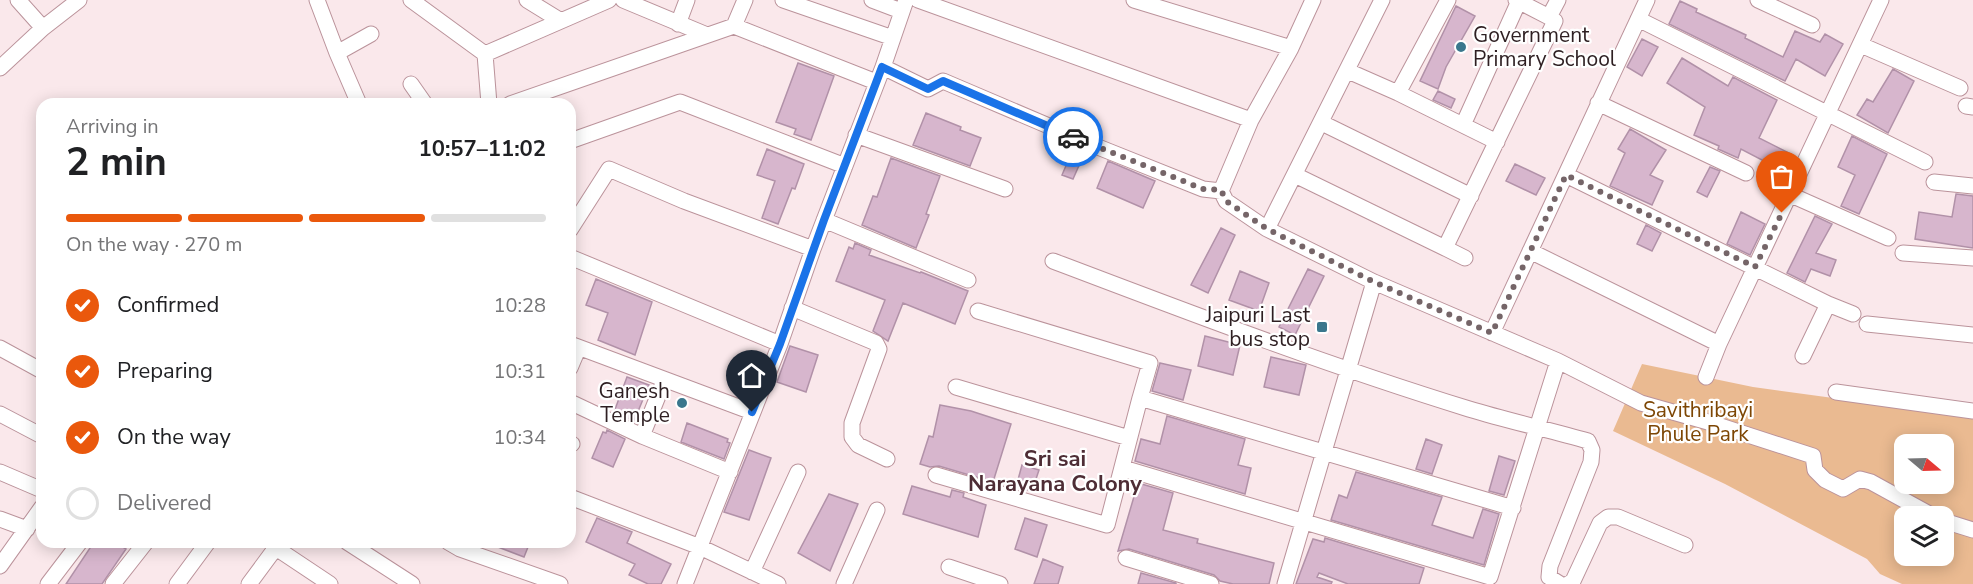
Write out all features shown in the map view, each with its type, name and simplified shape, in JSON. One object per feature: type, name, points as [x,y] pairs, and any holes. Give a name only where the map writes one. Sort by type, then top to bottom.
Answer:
[{"type":"street","points":[[18,0],[43,28]]},
{"type":"street","points":[[0,68],[43,28],[79,0]]},
{"type":"street","points":[[317,0],[356,98]]},
{"type":"street","points":[[411,0],[485,54],[489,98]]},
{"type":"street","points":[[527,0],[561,21]]},
{"type":"street","points":[[485,54],[609,0]]},
{"type":"street","points":[[623,0],[707,35]]},
{"type":"street","points":[[678,24],[687,0]]},
{"type":"street","points":[[734,26],[745,0]]},
{"type":"street","points":[[783,0],[893,38]]},
{"type":"street","points":[[685,584],[780,344],[813,249],[893,38],[903,6],[872,0]]},
{"type":"street","points":[[918,0],[1251,120]]},
{"type":"street","points":[[1134,0],[1291,48]]},
{"type":"street","points":[[1313,0],[1291,48],[1251,120],[1221,190],[1226,201],[1267,229],[1374,282],[1558,361],[1641,403],[1813,456],[1815,470],[1835,486],[1843,489],[1860,479],[1871,482],[1915,506]]},
{"type":"street","points":[[1267,229],[1382,0]]},
{"type":"street","points":[[1398,93],[1448,0]]},
{"type":"street","points":[[1549,17],[1558,0]]},
{"type":"street","points":[[1492,333],[1647,0]]},
{"type":"street","points":[[1758,0],[1812,25]]},
{"type":"street","points":[[1445,248],[1556,21],[1518,1],[1462,125]]},
{"type":"street","points":[[1706,377],[1719,344],[1861,45],[1877,1]]},
{"type":"street","points":[[1638,19],[1925,162]]},
{"type":"street","points":[[527,98],[734,26],[876,82]]},
{"type":"street","points":[[337,53],[371,34]]},
{"type":"street","points":[[1861,45],[1960,88]]},
{"type":"street","points":[[882,67],[928,89],[943,81],[1203,189],[1221,190]]},
{"type":"street","points":[[1348,71],[1497,142]]},
{"type":"street","points":[[411,84],[420,98]]},
{"type":"street","points":[[576,139],[680,102],[845,166]]},
{"type":"street","points":[[1598,103],[1746,173]]},
{"type":"street","points":[[1322,123],[1471,196]]},
{"type":"street","points":[[856,135],[1005,189]]},
{"type":"street","points":[[576,219],[609,169],[684,201],[813,249]]},
{"type":"street","points":[[1295,175],[1465,258]]},
{"type":"street","points":[[1566,175],[1828,304],[1853,314]]},
{"type":"street","points":[[1934,182],[1973,186]]},
{"type":"street","points":[[1791,195],[1888,238]]},
{"type":"street","points":[[824,220],[968,280]]},
{"type":"street","points":[[1530,250],[1719,344]]},
{"type":"street","points":[[1903,253],[1973,258]]},
{"type":"street","points":[[576,259],[780,344]]},
{"type":"street","points":[[1053,261],[1206,319],[1349,369],[1470,409],[1588,441],[1592,450],[1591,462],[1550,566],[1549,577],[1560,584]]},
{"type":"street","points":[[1285,584],[1374,282]]},
{"type":"street","points":[[1803,356],[1828,304]]},
{"type":"street","points":[[792,308],[876,343],[879,349],[852,423],[852,437],[858,445],[887,459]]},
{"type":"street","points":[[936,475],[1107,525],[1123,468],[1150,363],[978,312]]},
{"type":"street","points":[[1867,324],[1973,334]]},
{"type":"street","points":[[0,348],[36,368]]},
{"type":"street","points":[[576,348],[752,412]]},
{"type":"street","points":[[1123,468],[1490,577],[1558,361]]},
{"type":"street","points":[[642,436],[664,381]]},
{"type":"street","points":[[956,387],[1129,438]]},
{"type":"street","points":[[1836,392],[1973,411]]},
{"type":"street","points":[[1140,398],[1513,508]]},
{"type":"street","points":[[576,405],[642,436],[730,472]]},
{"type":"street","points":[[0,414],[36,433]]},
{"type":"street","points":[[0,472],[36,487]]},
{"type":"street","points":[[748,575],[798,472]]},
{"type":"street","points":[[576,499],[700,547],[748,575],[778,584]]},
{"type":"street","points":[[844,584],[877,510]]},
{"type":"street","points":[[0,566],[36,516]]},
{"type":"street","points":[[1568,584],[1573,581],[1600,523],[1608,517],[1618,517],[1685,545]]},
{"type":"street","points":[[0,519],[27,529]]},
{"type":"street","points":[[1954,524],[1973,530]]},
{"type":"street","points":[[48,584],[75,548]]},
{"type":"street","points":[[113,584],[141,548]]},
{"type":"street","points":[[177,584],[204,548]]},
{"type":"street","points":[[249,584],[275,548]]},
{"type":"street","points":[[283,548],[330,584]]},
{"type":"street","points":[[356,548],[412,584]]},
{"type":"street","points":[[458,548],[560,584]]},
{"type":"street","points":[[1126,558],[1211,584]]},
{"type":"street","points":[[949,567],[1000,584]]},
{"type":"green space","name":"Savithribayi Phule Park","points":[[1642,364],[1753,387],[1973,417],[1973,584],[1902,584],[1880,574],[1867,559],[1725,484],[1613,431]]},
{"type":"building","points":[[1680,1],[1697,9],[1696,12],[1746,35],[1745,38],[1783,57],[1795,31],[1820,42],[1825,34],[1843,44],[1825,76],[1796,59],[1785,81],[1669,24]]},
{"type":"building","points":[[1456,6],[1475,16],[1446,67],[1438,89],[1420,81]]},
{"type":"building","points":[[1642,39],[1658,47],[1642,76],[1627,67]]},
{"type":"building","points":[[1682,58],[1728,86],[1733,77],[1777,100],[1759,138],[1793,155],[1785,172],[1741,149],[1738,158],[1718,149],[1719,146],[1694,135],[1705,107],[1667,83]]},
{"type":"building","points":[[798,63],[834,76],[811,140],[794,134],[796,129],[776,122]]},
{"type":"building","points":[[1893,69],[1914,81],[1888,133],[1857,115],[1867,99],[1873,102]]},
{"type":"building","points":[[1438,91],[1455,99],[1451,108],[1433,100]]},
{"type":"building","points":[[926,113],[981,138],[970,166],[913,145]]},
{"type":"building","points":[[1630,129],[1666,150],[1650,175],[1663,181],[1652,205],[1610,186],[1625,153],[1618,149]]},
{"type":"building","points":[[1852,136],[1887,154],[1859,214],[1841,206],[1855,175],[1838,167]]},
{"type":"building","points":[[1074,147],[1085,152],[1073,179],[1062,175]]},
{"type":"building","points":[[767,149],[804,164],[778,224],[762,218],[775,181],[757,175]]},
{"type":"building","points":[[891,158],[940,176],[926,214],[929,215],[916,248],[862,225],[873,196],[877,197]]},
{"type":"building","points":[[1108,161],[1155,181],[1143,208],[1097,188]]},
{"type":"building","points":[[1515,164],[1545,178],[1536,195],[1506,181]]},
{"type":"building","points":[[1710,167],[1720,171],[1707,197],[1697,192]]},
{"type":"building","points":[[1956,194],[1973,196],[1973,248],[1915,239],[1919,212],[1952,217]]},
{"type":"building","points":[[1741,212],[1765,224],[1750,255],[1727,244]]},
{"type":"building","points":[[1815,216],[1832,224],[1816,253],[1836,260],[1830,276],[1811,269],[1805,282],[1787,273]]},
{"type":"building","points":[[1646,225],[1661,233],[1652,251],[1637,244]]},
{"type":"building","points":[[1221,228],[1235,235],[1208,293],[1191,285]]},
{"type":"building","points":[[855,243],[871,250],[869,255],[968,291],[955,324],[903,303],[888,341],[873,331],[885,300],[836,281],[849,247],[853,249]]},
{"type":"building","points":[[1308,269],[1324,276],[1295,335],[1279,327]]},
{"type":"building","points":[[1240,271],[1269,283],[1259,311],[1229,300]]},
{"type":"building","points":[[596,279],[652,302],[635,355],[598,340],[608,313],[586,305]]},
{"type":"building","points":[[1205,336],[1240,345],[1233,375],[1198,366]]},
{"type":"building","points":[[790,346],[818,355],[806,392],[777,382]]},
{"type":"building","points":[[1271,357],[1306,365],[1299,395],[1264,387]]},
{"type":"building","points":[[1160,363],[1191,370],[1183,400],[1152,391]]},
{"type":"building","points":[[627,377],[649,385],[634,421],[614,412]]},
{"type":"building","points":[[940,405],[971,411],[1011,424],[993,482],[939,466],[930,467],[920,464],[929,436],[933,437]]},
{"type":"building","points":[[1167,416],[1245,439],[1238,465],[1251,468],[1245,494],[1135,461],[1141,439],[1160,444]]},
{"type":"building","points":[[687,423],[728,439],[727,442],[730,443],[724,459],[681,442]]},
{"type":"building","points":[[607,430],[625,439],[613,467],[592,458],[603,432],[606,433]]},
{"type":"building","points":[[1426,439],[1442,445],[1432,474],[1416,469]]},
{"type":"building","points":[[749,450],[771,458],[749,520],[724,512]]},
{"type":"building","points":[[1499,456],[1515,461],[1504,495],[1489,491]]},
{"type":"building","points":[[1022,465],[1039,470],[1032,491],[1016,487]]},
{"type":"building","points":[[1356,472],[1442,497],[1432,525],[1473,538],[1483,509],[1499,514],[1484,565],[1331,520],[1339,495],[1347,498]]},
{"type":"building","points":[[1138,483],[1173,493],[1163,530],[1198,539],[1197,543],[1274,563],[1269,584],[1233,584],[1220,581],[1214,575],[1129,549],[1118,551]]},
{"type":"building","points":[[912,486],[950,497],[952,490],[964,493],[963,497],[986,505],[978,537],[903,514]]},
{"type":"building","points":[[829,494],[858,504],[830,571],[798,553]]},
{"type":"building","points":[[597,518],[632,532],[627,543],[671,564],[661,584],[648,584],[629,575],[635,564],[586,542]]},
{"type":"building","points":[[1025,518],[1047,525],[1037,557],[1015,549]]},
{"type":"building","points":[[1325,538],[1424,568],[1419,584],[1348,584],[1319,573],[1317,577],[1332,582],[1331,584],[1296,584],[1313,539],[1324,542]]},
{"type":"building","points":[[90,548],[126,549],[102,584],[66,584]]},
{"type":"building","points":[[501,548],[528,548],[524,557]]},
{"type":"building","points":[[1043,559],[1063,567],[1058,584],[1034,584]]},
{"type":"building","points":[[1141,573],[1176,583],[1176,584],[1138,584]]},
{"type":"way so far","points":[[1073,137],[1203,189],[1221,190],[1226,201],[1267,229],[1374,282],[1492,333],[1566,175],[1755,267],[1782,213]]},
{"type":"place","name":"Government Primary School","points":[[1461,47]]},
{"type":"place","name":"Jaipuri Last bus stop","points":[[1322,327]]},
{"type":"place","name":"Ganesh Temple","points":[[682,403]]},
{"type":"district","name":"Sri sai Narayana Colony","points":[[1055,470]]},
{"type":"route","points":[[752,412],[780,344],[882,67],[928,89],[943,81],[1073,137]]}]
